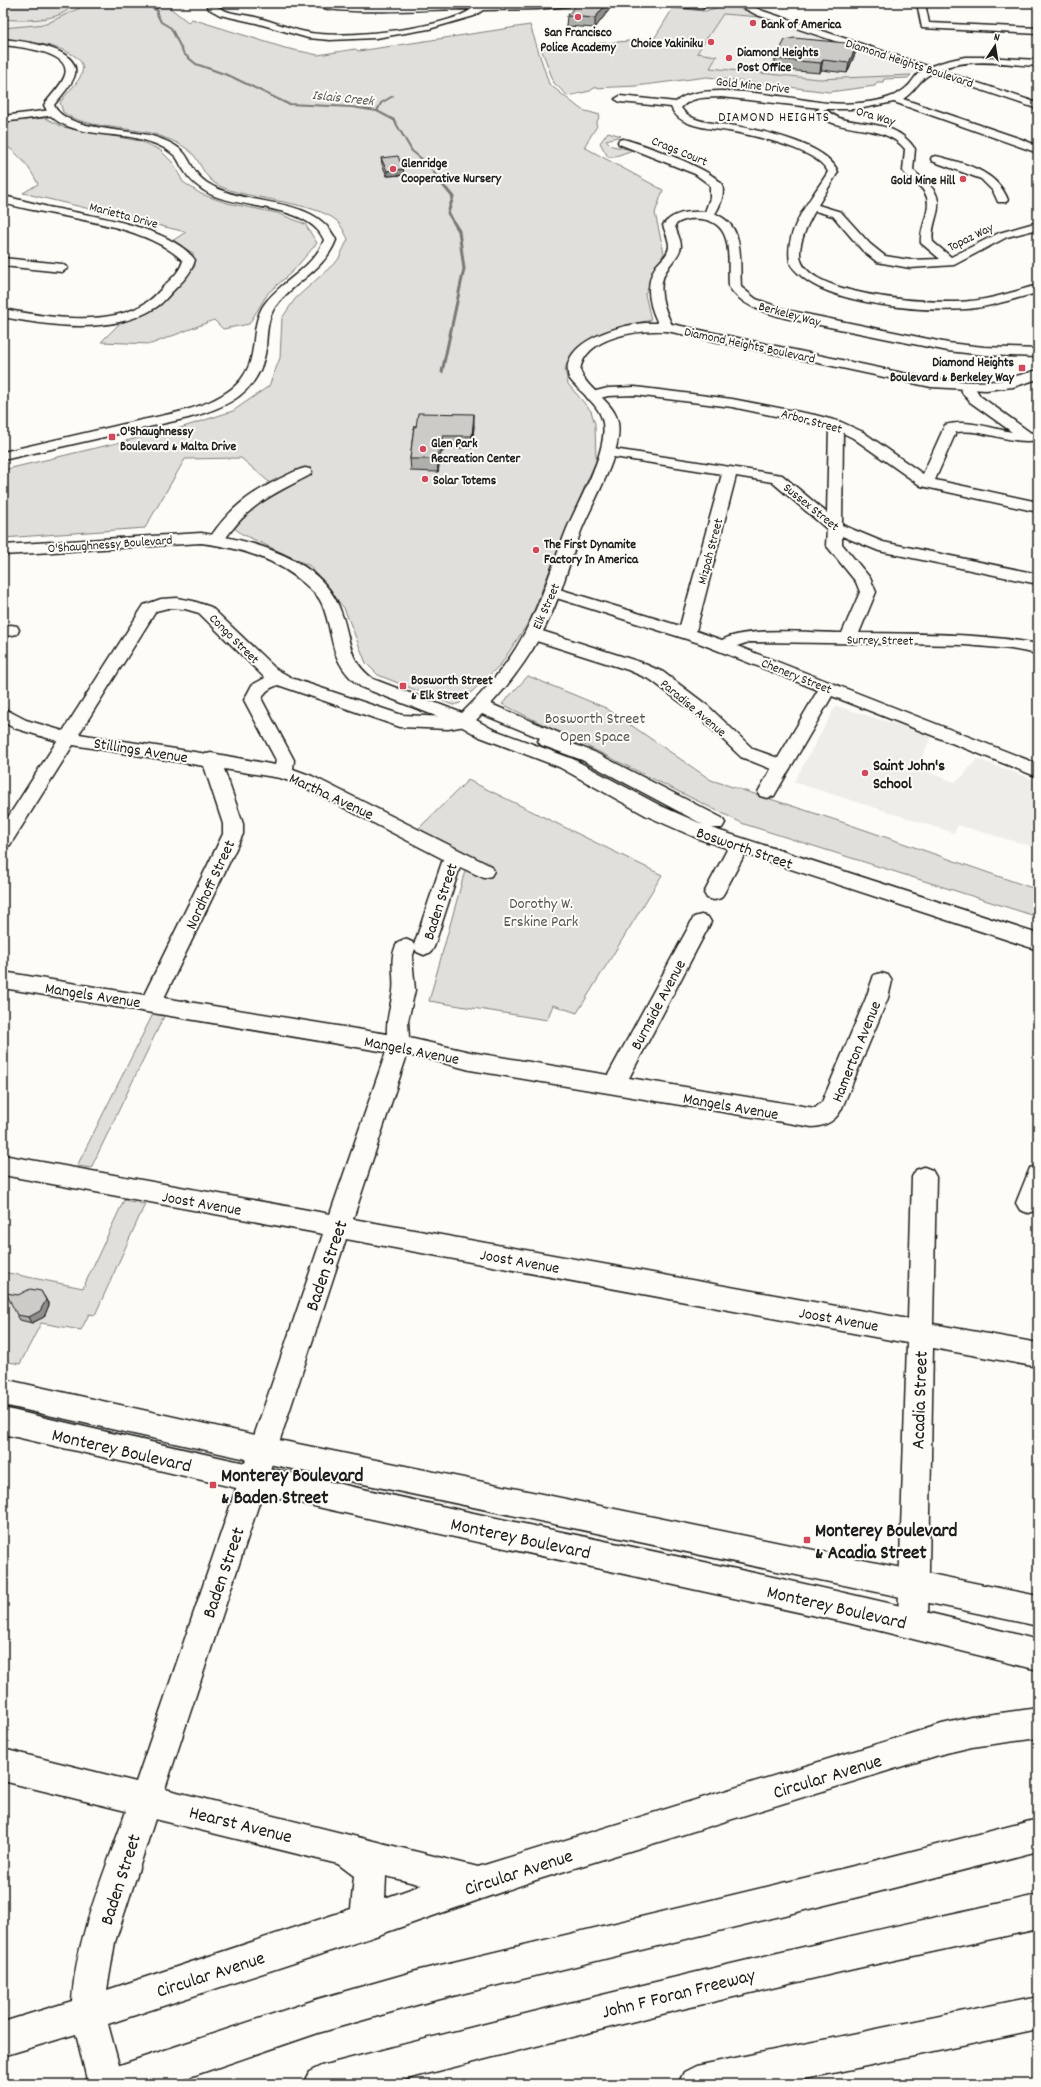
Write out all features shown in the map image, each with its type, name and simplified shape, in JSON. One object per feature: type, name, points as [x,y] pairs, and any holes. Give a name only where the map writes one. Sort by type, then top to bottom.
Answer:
[{"type":"main road","points":[[209,3],[213,9],[227,14],[266,23],[308,36],[330,38],[444,24],[469,16],[481,7]]},
{"type":"main road","points":[[314,3],[362,10],[442,6],[532,8],[569,3]]},
{"type":"main road","name":"Diamond Heights Boulevard","points":[[738,3],[766,15],[1038,99]]},
{"type":"main road","name":"Diamond Heights Boulevard","points":[[750,3],[938,68],[1038,106]]},
{"type":"main road","points":[[921,3],[925,26],[1038,31]]},
{"type":"main road","points":[[3,42],[44,49],[61,56],[70,63],[72,68],[71,74],[50,102],[51,113]]},
{"type":"main road","name":"Gold Mine Drive","points":[[677,105],[691,96],[717,93],[820,106],[863,106],[894,98],[912,89],[922,74],[958,61],[983,60],[1038,63]]},
{"type":"main road","points":[[894,98],[1038,150]]},
{"type":"main road","points":[[620,99],[677,105],[677,111],[691,121],[742,131],[808,150],[824,158],[832,165],[833,172],[797,235],[794,258],[796,264],[811,279],[835,289],[905,304],[938,306],[982,303],[1038,289]]},
{"type":"main road","name":"Ora Way","points":[[820,106],[821,112],[830,118],[892,133],[908,145],[910,149],[907,162],[908,171],[933,198],[927,229],[927,243],[950,262]]},
{"type":"main road","points":[[3,119],[21,118],[51,113],[70,123],[136,135],[161,143],[178,153],[184,160],[193,176],[208,188],[231,197],[306,216],[326,229],[330,240],[325,252],[277,298],[267,311],[262,325],[258,361],[254,372],[242,388],[233,395],[212,406],[183,415],[4,454]]},
{"type":"main road","name":"Crags Court","points":[[623,142],[700,173],[713,181],[717,189],[715,200],[708,216]]},
{"type":"main road","points":[[936,159],[972,170],[988,180],[1000,194],[1002,200]]},
{"type":"main road","name":"Marietta Drive","points":[[3,199],[149,234],[177,247],[187,256],[189,260],[186,270],[156,301],[145,309],[105,320],[73,322],[36,319],[3,312]]},
{"type":"main road","name":"Marietta Drive","points":[[3,205],[128,234],[173,254],[179,261],[177,269],[146,302],[126,314],[92,317],[58,316],[3,308]]},
{"type":"main road","name":"Topaz Way","points":[[813,207],[837,214],[866,248],[881,259],[921,264],[950,262],[1003,235],[1038,225]]},
{"type":"main road","name":"Berkeley Way","points":[[667,327],[657,306],[655,288],[658,274],[675,246],[669,225],[676,218],[683,216],[708,216],[722,221],[734,239],[735,287],[745,298],[762,307],[785,314],[948,347],[984,351],[1038,353]]},
{"type":"main road","points":[[3,262],[62,268]]},
{"type":"main road","name":"Diamond Heights Boulevard","points":[[607,452],[611,431],[610,418],[603,406],[576,380],[573,367],[578,356],[592,343],[615,332],[645,326],[667,327],[931,383],[967,386],[1009,383],[1038,374]]},
{"type":"main road","points":[[967,386],[975,399],[1034,437]]},
{"type":"main road","name":"Arbor Street","points":[[593,396],[622,391],[679,396],[780,412],[836,425],[858,436],[926,483],[1038,507]]},
{"type":"main road","points":[[836,425],[834,545],[864,581],[868,592],[848,639]]},
{"type":"main road","points":[[926,483],[950,428],[961,427],[1034,437]]},
{"type":"main road","name":"Sussex Street","points":[[607,452],[776,478],[835,528],[889,549],[1038,579]]},
{"type":"main road","name":"Elk Street","points":[[464,721],[479,706],[516,662],[533,634],[552,592],[572,536],[607,452]]},
{"type":"main road","name":"Mizpah Street","points":[[687,632],[730,470]]},
{"type":"main road","points":[[217,540],[226,522],[242,507],[306,472]]},
{"type":"main road","name":"O'Shaughnessy Boulevard","points":[[3,550],[190,538],[217,540]]},
{"type":"main road","name":"Bosworth Street","points":[[217,540],[241,545],[270,555],[301,570],[322,591],[330,603],[347,664],[357,677],[378,688],[464,721],[486,733],[566,763],[680,824],[739,846],[1038,942]]},
{"type":"main road","name":"Chenery Street","points":[[552,592],[687,632],[1038,771]]},
{"type":"main road","name":"Congo Street","points":[[4,838],[150,608],[158,603],[191,605],[205,610],[243,648],[278,679],[400,721],[448,723],[464,721]]},
{"type":"main road","name":"Paradise Avenue","points":[[533,634],[634,666],[657,676],[702,710],[747,753],[782,766]]},
{"type":"main road","name":"Surrey Street","points":[[723,646],[738,638],[965,640],[1038,649]]},
{"type":"main road","name":"Martha Avenue","points":[[278,679],[256,690],[253,694],[253,700],[284,760],[283,772],[305,780],[484,871]]},
{"type":"main road","points":[[767,792],[828,688]]},
{"type":"main road","points":[[479,706],[567,743],[578,752]]},
{"type":"main road","name":"Stillings Avenue","points":[[3,714],[20,724],[67,738],[211,759],[283,772]]},
{"type":"main road","name":"Bosworth Street","points":[[464,721],[498,726],[578,752],[691,812],[746,836],[1038,929]]},
{"type":"main road","name":"Nordhoff Street","points":[[150,1004],[233,834],[231,819],[211,759]]},
{"type":"main road","points":[[714,893],[739,846]]},
{"type":"main road","name":"Baden Street","points":[[106,2084],[88,2013],[90,1983],[98,1942],[399,1045],[397,1021],[404,990],[402,958],[414,947],[454,856]]},
{"type":"main road","name":"Burnside Avenue","points":[[614,1085],[701,922]]},
{"type":"main road","name":"Mangels Avenue","points":[[3,980],[429,1050],[470,1060],[803,1117],[821,1117]]},
{"type":"main road","name":"Hamerton Avenue","points":[[821,1117],[831,1108],[877,998],[881,981]]},
{"type":"main road","name":"Joost Avenue","points":[[3,1165],[1038,1354]]},
{"type":"main road","points":[[1028,1203],[1038,1175]]},
{"type":"main road","name":"Acadia Street","points":[[912,1622],[924,1177]]},
{"type":"main road","name":"Monterey Boulevard","points":[[3,1392],[264,1450],[1038,1611]]},
{"type":"main road","name":"Monterey Boulevard","points":[[3,1421],[253,1480],[912,1622],[1038,1655]]},
{"type":"main road","name":"Circular Avenue","points":[[3,2039],[88,2013],[367,1922],[479,1883],[942,1739],[972,1732],[1038,1723]]},
{"type":"main road","name":"Hearst Avenue","points":[[3,1766],[479,1883]]},
{"type":"main road","points":[[117,2084],[318,2016],[420,1987],[862,1880],[1038,1834]]},
{"type":"main road","points":[[341,1848],[366,1864],[370,1883],[367,1922]]},
{"type":"main road","name":"John F Foran Freeway","points":[[321,2084],[524,2030],[684,1991],[806,1962],[1038,1912]]},
{"type":"main road","points":[[696,2084],[1038,2012]]},
{"type":"shaded area","points":[[3,3],[90,3],[46,24],[3,28]]},
{"type":"shaded area","points":[[723,14],[761,17],[920,69],[911,75],[819,79],[710,68],[717,56],[697,54]]},
{"type":"shaded area","name":"Saint John's School","points":[[836,706],[932,735],[917,768],[954,782],[962,777],[977,759],[1038,781],[1038,848],[958,825],[954,833],[794,782]]},
{"type":"green space","points":[[3,3],[72,4],[68,10],[61,14],[41,19],[20,20],[3,19]]},
{"type":"green space","points":[[90,3],[174,3],[170,8],[188,22],[192,19],[285,48],[318,55],[355,49],[359,51],[530,25],[549,84],[582,110],[600,115],[596,124],[597,126],[584,147],[663,190],[655,213],[664,253],[645,294],[651,320],[613,329],[589,340],[579,347],[571,357],[565,369],[568,384],[591,411],[595,424],[596,461],[567,527],[530,620],[501,664],[460,703],[453,705],[378,675],[366,663],[344,608],[310,566],[242,534],[234,528],[269,482],[241,458],[185,459],[145,528],[3,538],[3,470],[180,428],[233,411],[269,386],[280,358],[282,318],[295,299],[338,260],[348,239],[337,221],[328,215],[300,206],[236,192],[219,186],[207,176],[196,158],[188,149],[172,140],[154,134],[82,121],[63,112],[60,103],[80,76],[82,72],[82,63],[75,56],[52,46],[3,38],[3,28],[46,24]]},
{"type":"green space","points":[[730,4],[761,17],[723,14],[697,53],[717,56],[710,68],[819,79],[911,75],[908,78],[884,79],[883,82],[877,82],[875,86],[829,92],[707,77],[636,86],[594,88],[590,91],[568,96],[554,83],[541,48],[654,39],[673,8],[705,11]]},
{"type":"green space","points":[[45,118],[63,127],[140,141],[160,150],[173,163],[183,182],[201,194],[227,203],[277,213],[305,224],[317,243],[293,271],[268,293],[249,324],[223,329],[214,320],[151,344],[101,342],[119,324],[148,312],[172,290],[195,266],[193,253],[172,241],[186,232],[23,193],[38,184],[24,161],[3,144],[3,122]]},
{"type":"green space","points":[[608,132],[621,136],[606,140],[612,146],[633,150],[613,157],[608,157],[600,143]]},
{"type":"green space","name":"Bosworth Street Open Space","points":[[528,676],[606,708],[711,780],[842,822],[1038,890],[1038,917],[744,824],[502,704]]},
{"type":"green space","name":"Dorothy W. Erskine Park","points":[[468,780],[662,875],[577,1013],[553,1005],[547,1020],[429,1001],[468,860],[414,833]]},
{"type":"green space","points":[[155,1010],[166,1012],[91,1168],[77,1166]]},
{"type":"green space","points":[[124,1200],[145,1204],[95,1315],[89,1314],[81,1330],[41,1323],[20,1364],[3,1361],[3,1272],[83,1288]]},
{"type":"building","points":[[589,3],[607,3],[595,18],[567,16],[577,4],[588,5]]},
{"type":"building","points":[[794,38],[857,44],[849,63],[823,60],[821,63],[775,59],[785,40]]},
{"type":"building","points":[[398,156],[403,169],[387,171],[381,158]]},
{"type":"building","points":[[418,413],[474,414],[472,436],[443,436],[442,439],[440,439],[437,459],[410,459],[414,426],[416,427]]},
{"type":"building","points":[[30,1289],[41,1291],[46,1300],[40,1311],[29,1317],[17,1315],[6,1293],[18,1295]]},
{"type":"waterway","name":"Islais Creek","points":[[148,3],[150,7],[156,10]]},
{"type":"waterway","name":"Islais Creek","points":[[156,10],[159,3]]},
{"type":"waterway","name":"Islais Creek","points":[[156,10],[158,11],[157,14],[161,22],[171,28],[184,54],[196,64],[230,76],[288,104],[352,107],[377,111]]},
{"type":"waterway","points":[[377,111],[381,103],[393,96]]},
{"type":"waterway","name":"Islais Creek","points":[[377,111],[394,120],[412,151],[428,164],[439,180]]},
{"type":"waterway","name":"Islais Creek","points":[[438,179],[453,197],[448,213],[459,231],[464,269],[442,372]]},
{"type":"place","name":"San Francisco Police Academy","points":[[578,17]]},
{"type":"place","name":"Bank of America","points":[[753,23]]},
{"type":"place","name":"Choice Yakiniku","points":[[711,42]]},
{"type":"place","name":"Diamond Heights Post Office","points":[[729,58]]},
{"type":"place","name":"Glenridge Cooperative Nursery","points":[[393,169]]},
{"type":"place","name":"Gold Mine Hill","points":[[963,179]]},
{"type":"place","name":"Diamond Heights Boulevard & Berkeley Way","points":[[1022,368]]},
{"type":"place","name":"O'Shaughnessy Boulevard & Malta Drive","points":[[112,437]]},
{"type":"place","name":"Glen Park Recreation Center","points":[[423,449]]},
{"type":"place","name":"Solar Totems","points":[[425,479]]},
{"type":"place","name":"The First Dynamite Factory In America","points":[[536,550]]},
{"type":"place","name":"Bosworth Street & Elk Street","points":[[403,686]]},
{"type":"place","name":"Saint John's School","points":[[865,773]]},
{"type":"place","name":"Monterey Boulevard & Baden Street","points":[[213,1485]]},
{"type":"place","name":"Monterey Boulevard & Acadia Street","points":[[807,1540]]},
{"type":"district","name":"DIAMOND HEIGHTS","points":[[774,116]]}]
